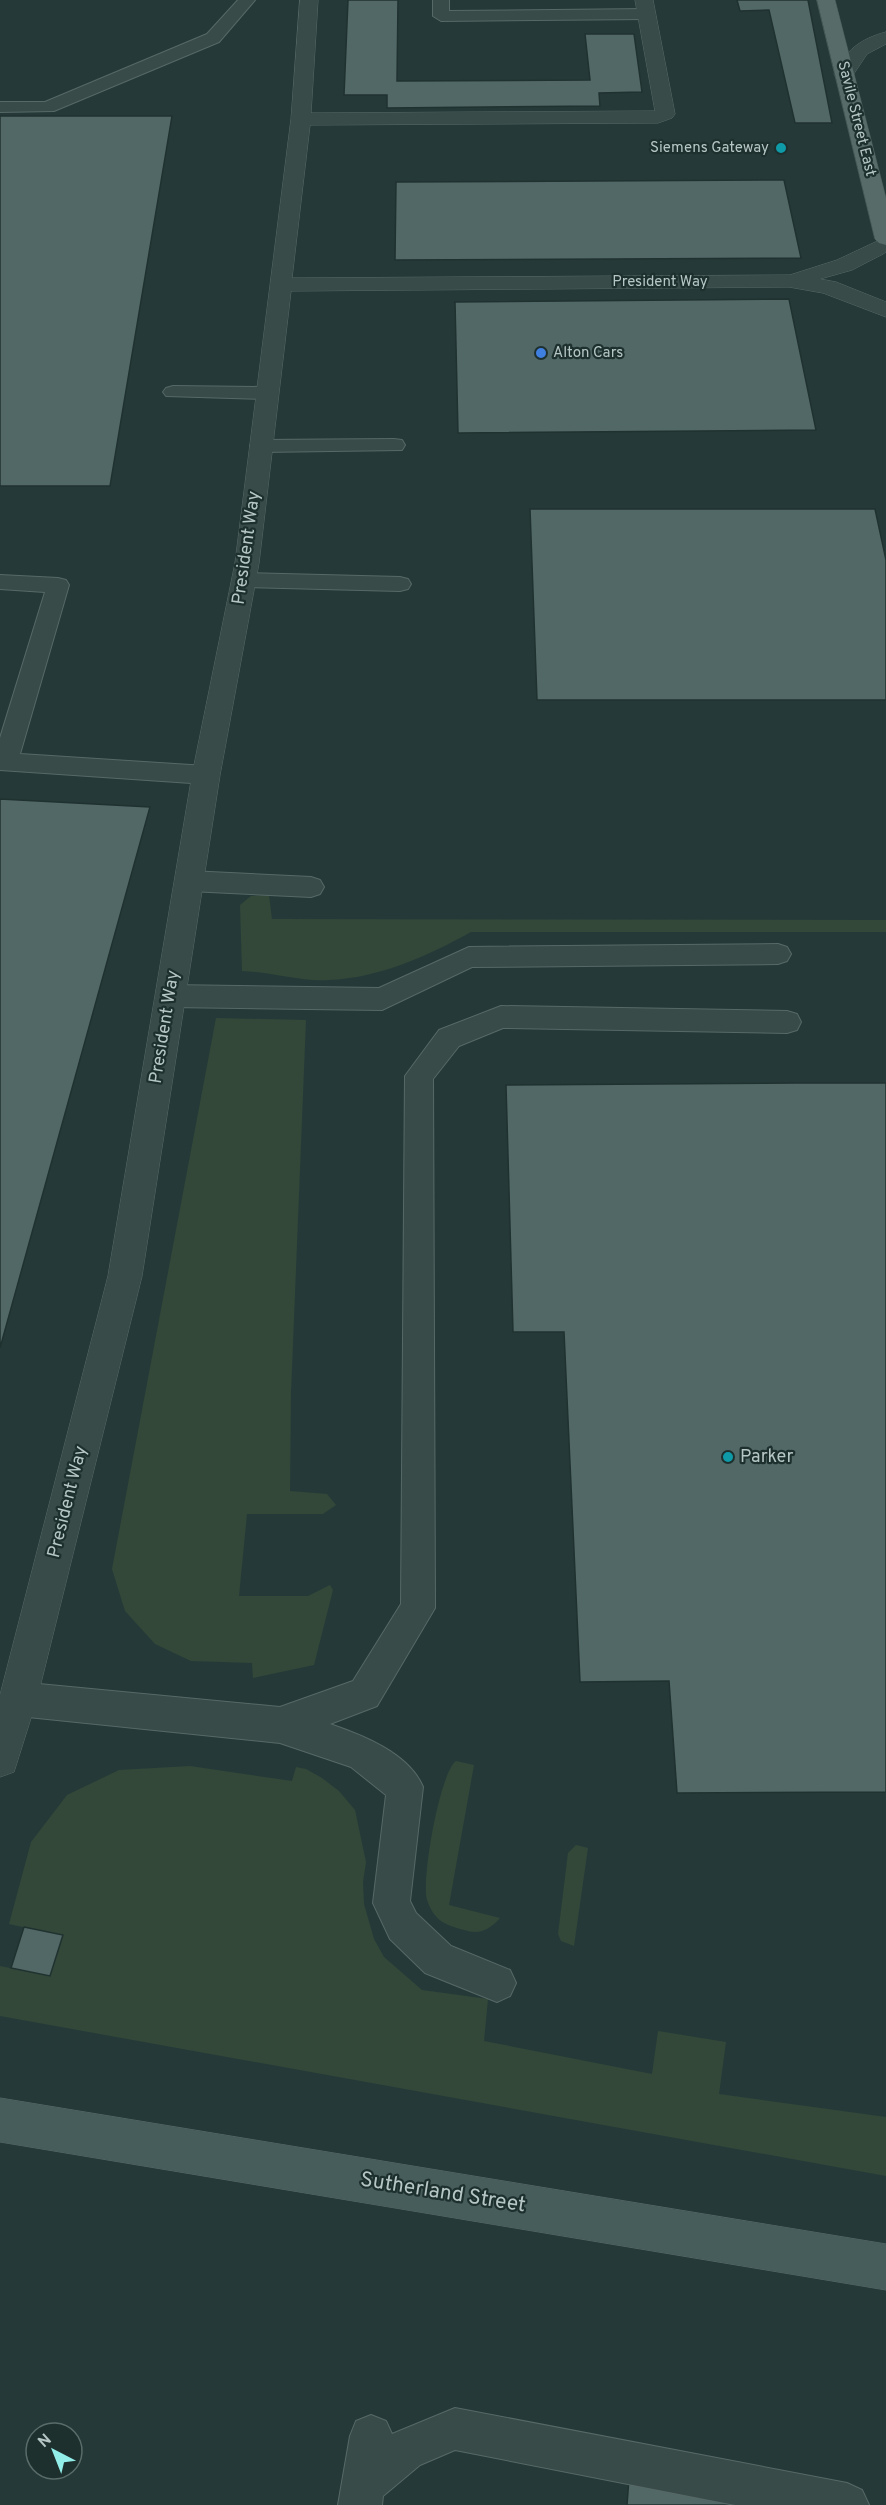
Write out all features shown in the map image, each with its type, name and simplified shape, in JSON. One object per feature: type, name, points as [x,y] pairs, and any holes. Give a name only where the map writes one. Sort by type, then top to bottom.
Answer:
[{"type":"main road","name":"Savile Street East","points":[[826,0],[886,241]]},
{"type":"main road","name":"Sutherland Street","points":[[0,2120],[886,2267]]},
{"type":"street","name":"President Way","points":[[0,1758],[18,1699],[125,1276],[206,775],[244,580],[301,119],[309,0]]},
{"type":"street","points":[[301,119],[658,117],[665,114],[645,7]]},
{"type":"street","points":[[844,74],[852,57],[863,47],[886,38]]},
{"type":"street","name":"President Way","points":[[789,281],[836,270],[866,257],[886,241]]},
{"type":"street","name":"President Way","points":[[279,285],[789,281],[828,287],[886,310]]},
{"type":"lane","points":[[0,107],[48,107],[105,85],[213,38],[247,0]]},
{"type":"lane","points":[[441,0],[441,16],[645,7]]},
{"type":"lane","points":[[173,392],[267,393]]},
{"type":"lane","points":[[261,446],[394,445]]},
{"type":"lane","points":[[244,580],[400,584]]},
{"type":"lane","points":[[0,582],[58,585],[3,762],[206,775]]},
{"type":"lane","points":[[189,881],[311,887]]},
{"type":"lane","points":[[170,996],[382,999],[469,957],[778,954]]},
{"type":"lane","points":[[280,1725],[365,1694],[418,1608],[419,1076],[450,1038],[501,1017],[787,1022]]},
{"type":"lane","points":[[18,1699],[280,1725],[362,1753],[405,1787],[392,1904],[403,1926],[438,1960],[497,1983]]},
{"type":"lane","points":[[362,2494],[405,2450],[455,2429],[847,2505]]},
{"type":"lane","points":[[362,2494],[372,2436]]},
{"type":"green space","points":[[269,895],[272,919],[886,920],[886,932],[471,932],[420,957],[385,970],[348,978],[307,980],[242,971],[240,905],[251,896]]},
{"type":"green space","points":[[216,1018],[306,1020],[291,1393],[290,1491],[327,1494],[336,1505],[323,1514],[247,1514],[239,1596],[308,1596],[330,1585],[333,1590],[314,1665],[253,1678],[252,1663],[191,1661],[155,1644],[125,1611],[112,1569]]},
{"type":"green space","points":[[456,1761],[474,1765],[449,1905],[500,1918],[492,1926],[480,1932],[445,1924],[433,1912],[427,1900],[427,1871],[433,1827],[444,1785]]},
{"type":"green space","points":[[190,1766],[292,1781],[296,1767],[306,1769],[339,1791],[355,1810],[366,1862],[363,1882],[364,1904],[374,1939],[384,1957],[422,1990],[488,1999],[484,2041],[652,2074],[658,2031],[726,2042],[719,2094],[886,2117],[886,2176],[0,2016],[0,1966],[50,1976],[63,1936],[9,1924],[31,1842],[67,1795],[119,1770]]},
{"type":"green space","points":[[576,1845],[588,1848],[574,1946],[561,1941],[558,1934],[568,1853]]},
{"type":"building","points":[[348,0],[398,0],[397,81],[590,80],[585,34],[634,34],[642,92],[599,93],[600,106],[387,108],[387,95],[344,95]]},
{"type":"building","points":[[737,0],[808,0],[832,123],[795,123],[769,10],[740,11]]},
{"type":"building","points":[[0,116],[172,116],[110,486],[0,486]]},
{"type":"building","points":[[784,180],[801,258],[395,260],[396,182]]},
{"type":"building","points":[[789,299],[816,430],[458,433],[455,302]]},
{"type":"building","points":[[530,509],[875,509],[886,560],[886,700],[537,700]]},
{"type":"building","points":[[0,799],[150,807],[0,1348]]},
{"type":"building","name":"Parker","points":[[886,1083],[886,1792],[677,1793],[669,1681],[580,1682],[564,1332],[513,1332],[506,1085]]},
{"type":"building","points":[[24,1927],[63,1935],[50,1976],[11,1968]]},
{"type":"building","points":[[629,2478],[774,2505],[627,2505]]},
{"type":"place","name":"Siemens Gateway","points":[[781,148]]},
{"type":"place","name":"Alton Cars","points":[[541,353]]},
{"type":"place","name":"Parker","points":[[728,1457]]}]
